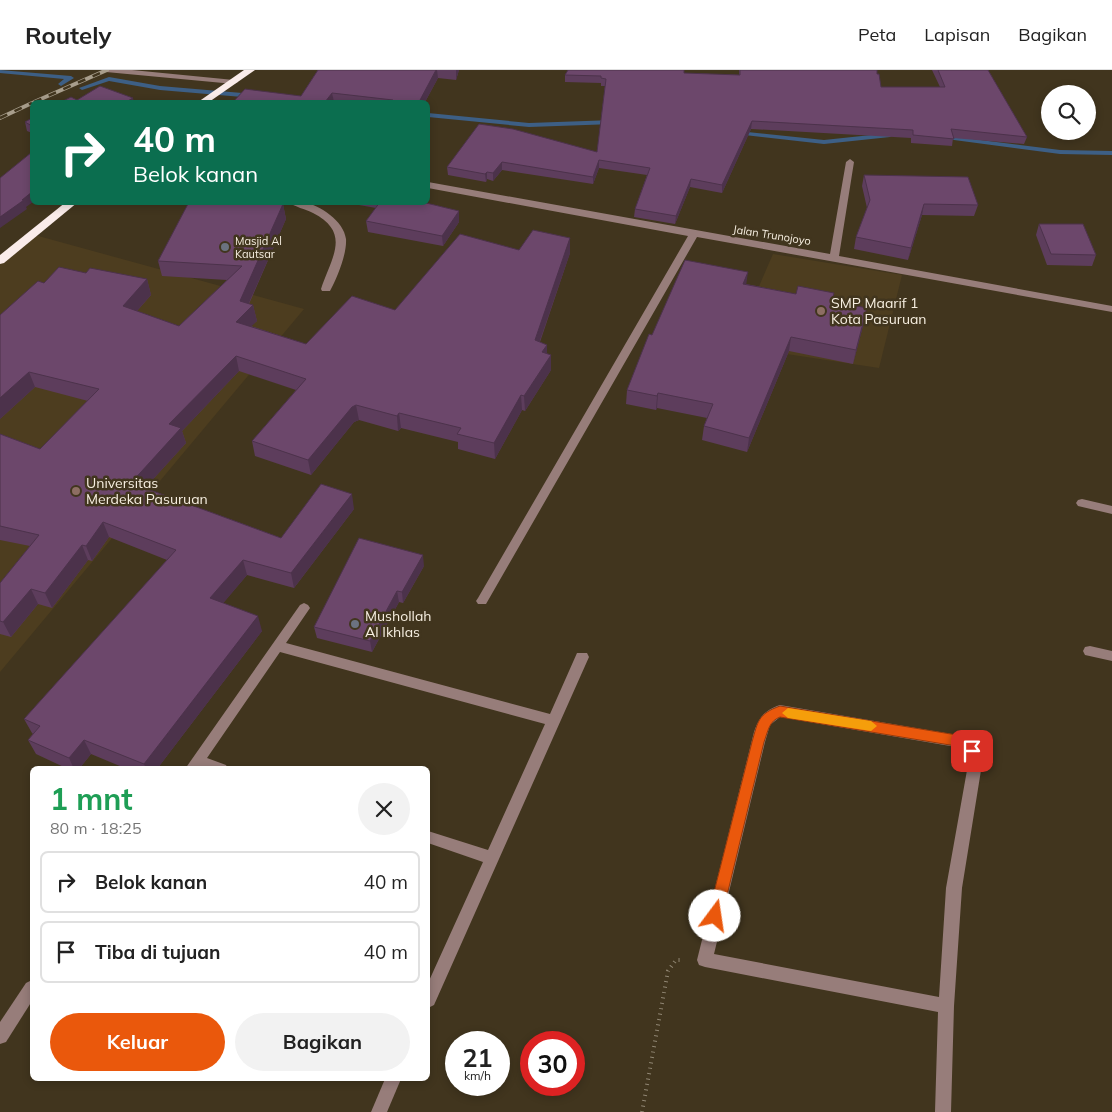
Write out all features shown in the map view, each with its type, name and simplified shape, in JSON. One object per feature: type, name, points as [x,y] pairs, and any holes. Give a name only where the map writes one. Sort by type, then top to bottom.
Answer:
[{"type":"highway","points":[[206,100],[250,70]]},
{"type":"highway","points":[[0,261],[69,205]]},
{"type":"street","points":[[106,70],[234,82]]},
{"type":"street","points":[[834,258],[850,162]]},
{"type":"street","name":"Jalan Trunojoyo","points":[[430,185],[1112,309]]},
{"type":"street","points":[[299,205],[324,215],[340,234],[342,243],[326,289]]},
{"type":"street","points":[[482,601],[694,234]]},
{"type":"street","points":[[1082,503],[1112,510]]},
{"type":"street","points":[[195,765],[304,608]]},
{"type":"street","points":[[277,646],[554,721]]},
{"type":"street","points":[[1090,651],[1112,656]]},
{"type":"street","points":[[430,995],[582,657]]},
{"type":"street","points":[[943,1112],[946,1006],[956,871],[976,758],[965,744],[957,741],[780,712],[771,715],[765,720],[758,742],[705,960],[946,1006]]},
{"type":"street","points":[[430,838],[491,858]]},
{"type":"street","points":[[0,1036],[30,991]]},
{"type":"street","points":[[379,1112],[392,1081]]},
{"type":"path","points":[[642,1112],[668,971],[676,960],[705,960]]},
{"type":"shaded area","name":"Universitas Merdeka Pasuruan","points":[[31,234],[304,309],[0,672],[0,258]]},
{"type":"shaded area","name":"SMP Maarif 1 Kota Pasuruan","points":[[773,254],[902,275],[879,368],[733,346]]},
{"type":"building","points":[[318,70],[436,70],[420,100],[393,100],[332,93],[327,100],[235,100],[245,89],[301,96]]},
{"type":"building","points":[[568,70],[684,70],[684,73],[740,75],[740,70],[877,70],[881,87],[945,87],[938,70],[988,70],[1027,137],[951,129],[954,139],[913,135],[913,130],[752,121],[722,185],[691,179],[676,216],[635,209],[650,168],[599,160],[593,177],[502,162],[493,173],[487,172],[485,174],[447,167],[479,124],[513,129],[597,152],[606,79],[601,78],[601,76],[565,75]]},
{"type":"building","points":[[100,86],[133,98],[130,100],[77,100]]},
{"type":"building","points":[[71,97],[77,100],[65,100]]},
{"type":"building","points":[[30,154],[30,194],[0,217],[0,178]]},
{"type":"building","points":[[864,175],[968,177],[978,205],[924,204],[911,248],[856,237],[870,200]]},
{"type":"building","points":[[430,204],[459,211],[442,236],[366,221],[378,205]]},
{"type":"building","points":[[187,205],[283,205],[240,301],[253,305],[236,322],[306,344],[352,296],[395,310],[460,234],[519,250],[533,230],[570,238],[535,340],[547,345],[542,352],[551,355],[524,396],[521,395],[494,443],[457,434],[461,428],[399,413],[397,416],[356,405],[352,407],[308,460],[252,441],[306,379],[236,356],[169,424],[181,428],[131,483],[281,538],[321,484],[352,494],[291,573],[243,560],[210,598],[258,616],[144,764],[84,740],[69,758],[28,740],[40,726],[24,719],[176,550],[103,522],[86,546],[82,545],[45,593],[31,589],[3,622],[0,621],[0,583],[39,535],[0,526],[0,434],[40,449],[99,389],[29,372],[0,398],[0,315],[38,281],[44,283],[59,267],[86,273],[90,268],[147,279],[123,306],[179,326],[242,266],[158,261]]},
{"type":"building","points":[[1039,224],[1083,224],[1096,255],[1051,254]]},
{"type":"building","points":[[685,260],[748,272],[743,284],[796,294],[798,286],[834,293],[832,301],[867,308],[856,350],[791,337],[749,438],[704,426],[713,404],[658,393],[657,396],[627,390],[649,334],[652,335]]},
{"type":"building","points":[[359,538],[423,555],[402,592],[397,591],[370,641],[314,627]]},
{"type":"waterway","points":[[0,71],[71,78],[61,84]]},
{"type":"waterway","points":[[82,88],[109,79],[160,88],[254,96]]},
{"type":"waterway","points":[[430,115],[529,125],[614,122]]},
{"type":"waterway","points":[[738,133],[824,142],[890,135]]},
{"type":"waterway","points":[[941,137],[1060,152],[1112,153]]},
{"type":"railway","points":[[39,100],[107,70]]},
{"type":"railway","points":[[0,118],[30,104]]},
{"type":"slow traffic","points":[[788,713],[871,726]]},
{"type":"place","name":"Masjid Al Kautsar","points":[[225,247]]},
{"type":"place","name":"SMP Maarif 1 Kota Pasuruan","points":[[821,311]]},
{"type":"place","name":"Universitas Merdeka Pasuruan","points":[[76,491]]},
{"type":"place","name":"Mushollah Al Ikhlas","points":[[355,624]]},
{"type":"route","points":[[715,916],[758,742],[765,720],[771,715],[780,712],[957,741],[965,744],[972,751]]}]
